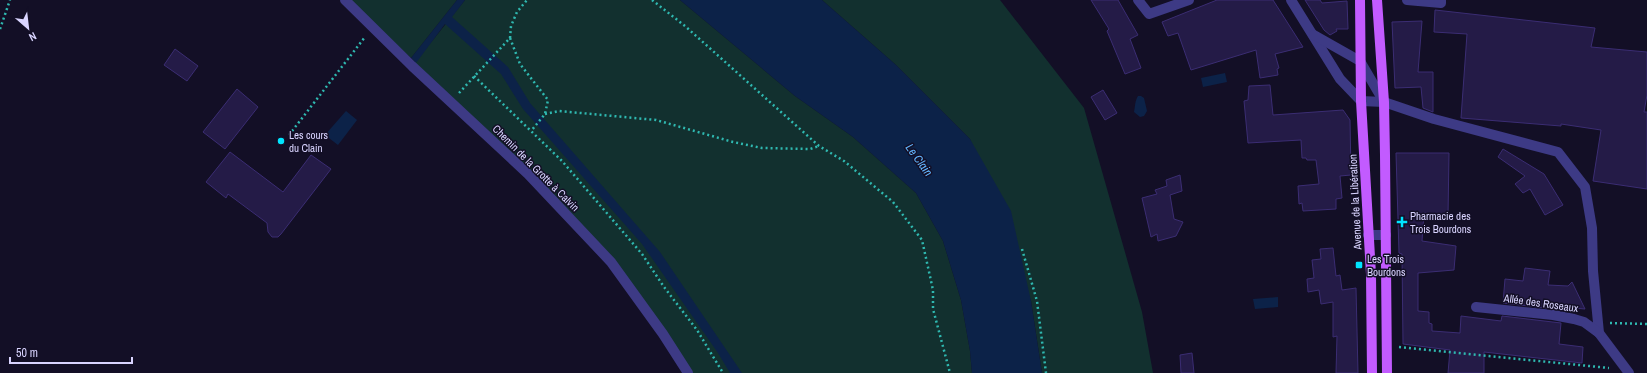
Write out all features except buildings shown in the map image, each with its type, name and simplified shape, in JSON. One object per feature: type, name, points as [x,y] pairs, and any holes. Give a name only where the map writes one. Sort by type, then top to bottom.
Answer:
[{"type":"main road","name":"Avenue de la Libération","points":[[1360,0],[1361,101],[1371,274],[1372,373]]},
{"type":"main road","points":[[1377,0],[1384,102],[1387,373]]},
{"type":"street","name":"Chemin de la Grotte à Calvin","points":[[345,0],[451,103],[528,174],[611,262],[663,334],[688,373]]},
{"type":"street","points":[[1138,0],[1149,14],[1189,0]]},
{"type":"street","points":[[1291,0],[1340,79],[1361,101],[1384,102],[1434,119],[1558,152],[1585,187],[1592,228],[1598,327],[1627,372]]},
{"type":"street","points":[[1407,0],[1440,3],[1441,0]]},
{"type":"street","points":[[1313,34],[1360,61],[1384,102]]},
{"type":"street","points":[[1368,235],[1386,234]]},
{"type":"street","name":"Allée des Roseaux","points":[[1476,307],[1553,315],[1574,319],[1598,327]]},
{"type":"path","points":[[0,29],[10,0]]},
{"type":"path","points":[[527,0],[517,12],[511,26],[510,38],[520,64],[548,100],[545,114],[531,131]]},
{"type":"path","points":[[652,0],[685,26],[819,146],[844,161],[893,202],[922,240],[933,290],[933,309],[950,373]]},
{"type":"path","points":[[289,135],[373,27]]},
{"type":"path","points":[[451,103],[510,38]]},
{"type":"path","points":[[474,76],[562,162],[642,254],[664,287],[697,330],[723,373]]},
{"type":"path","points":[[545,114],[559,111],[656,120],[733,142],[762,148],[810,149],[819,146]]},
{"type":"path","points":[[1022,249],[1037,301],[1046,373]]},
{"type":"path","points":[[1598,327],[1647,324]]},
{"type":"path","points":[[1386,346],[1627,372]]},
{"type":"green space","points":[[345,0],[457,0],[411,58]]},
{"type":"green space","points":[[465,0],[680,0],[795,96],[853,137],[916,193],[943,241],[961,300],[970,351],[972,373],[688,373],[611,262],[412,66]]},
{"type":"green space","points":[[822,0],[1000,0],[1084,108],[1142,312],[1153,373],[1042,373],[1031,301],[970,139],[896,65]]},
{"type":"water","points":[[457,0],[465,0],[452,17],[508,67],[530,103],[660,252],[742,373],[730,373],[718,353],[642,244],[523,109],[501,74],[445,24],[416,63],[411,58]]},
{"type":"water","name":"Le Clain","points":[[680,0],[822,0],[896,65],[970,139],[1011,211],[1031,301],[1042,373],[972,373],[970,351],[961,300],[943,241],[916,193],[853,137],[795,96]]},
{"type":"water","points":[[1225,73],[1227,82],[1203,87],[1201,78]]},
{"type":"water","points":[[1138,96],[1144,98],[1147,111],[1144,116],[1140,117],[1134,112]]},
{"type":"water","points":[[346,111],[357,120],[338,145],[325,135]]},
{"type":"water","points":[[1278,297],[1278,307],[1255,309],[1253,299]]},
{"type":"place","name":"Les cours du Clain","points":[[281,141]]},
{"type":"place","name":"Pharmacie des Trois Bourdons","points":[[1402,222]]},
{"type":"place","name":"Les Trois Bourdons","points":[[1359,265]]}]
